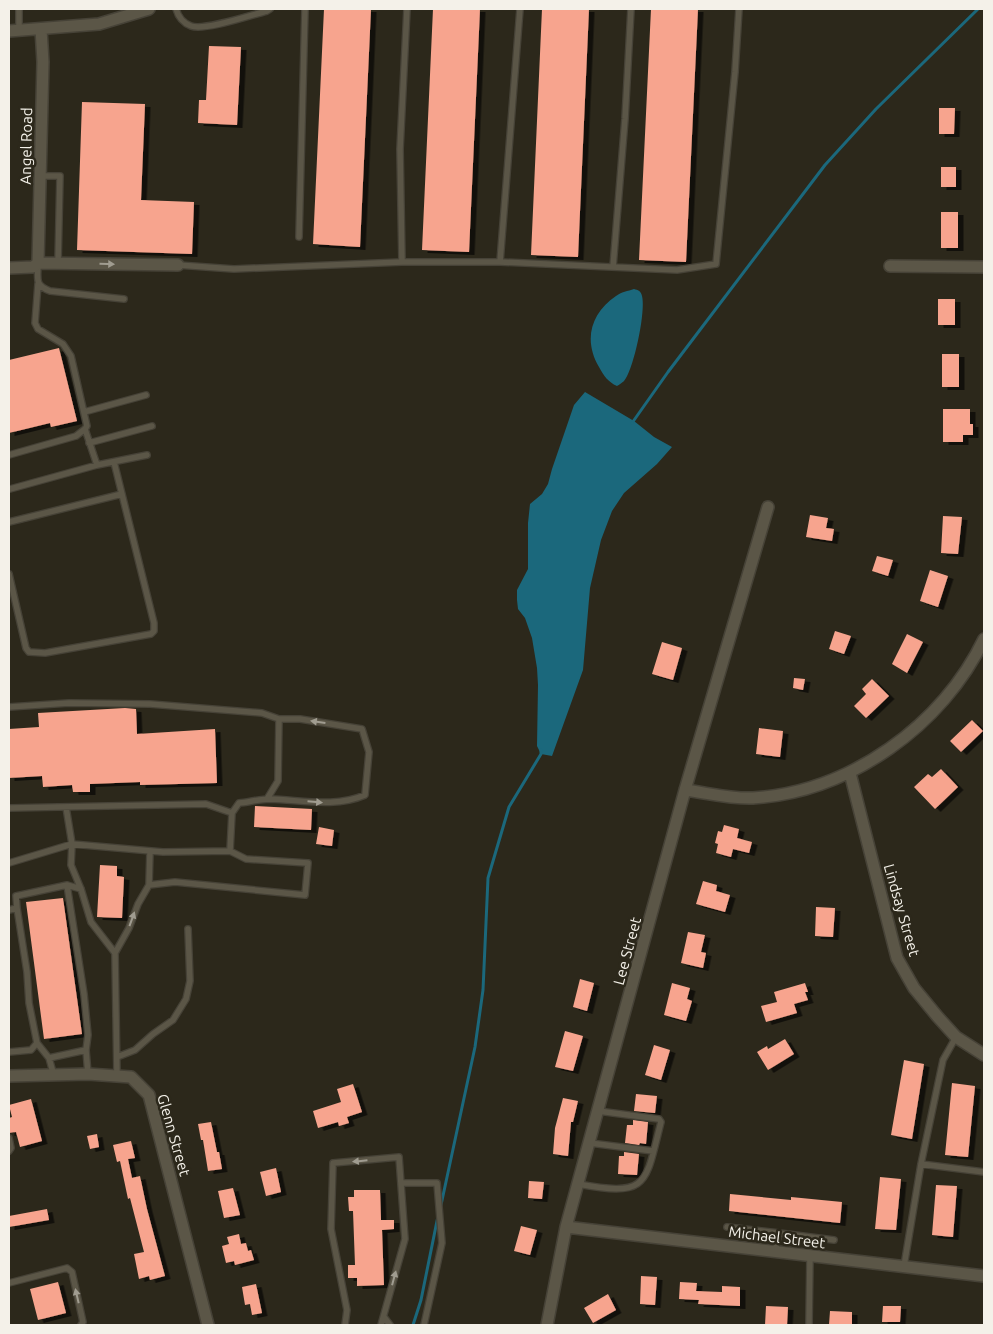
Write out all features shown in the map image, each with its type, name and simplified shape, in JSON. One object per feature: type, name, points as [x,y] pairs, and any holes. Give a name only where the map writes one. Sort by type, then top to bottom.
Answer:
[{"type":"street","points":[[14,31],[99,24],[122,13],[149,9]]},
{"type":"street","name":"Angel Road","points":[[38,263],[43,62],[40,29]]},
{"type":"street","points":[[9,268],[33,267],[38,263],[178,265]]},
{"type":"street","points":[[890,266],[984,267]]},
{"type":"street","name":"Lee Street","points":[[547,1325],[566,1227],[685,790],[768,507]]},
{"type":"street","points":[[685,790],[731,797],[761,797],[793,793],[850,773],[906,736],[929,715],[966,672],[984,639]]},
{"type":"street","name":"Lindsay Street","points":[[850,773],[897,958],[914,988],[937,1016],[956,1037],[984,1055]]},
{"type":"street","name":"Glenn Street","points":[[9,1076],[88,1074],[132,1077],[149,1095],[208,1325]]},
{"type":"street","name":"Michael Street","points":[[566,1227],[984,1276]]},
{"type":"lane","points":[[14,31],[19,9]]},
{"type":"lane","points":[[176,9],[184,22],[192,26],[203,27],[270,9]]},
{"type":"lane","points":[[300,237],[305,9]]},
{"type":"lane","points":[[402,262],[400,149],[406,9]]},
{"type":"lane","points":[[500,262],[520,9]]},
{"type":"lane","points":[[613,267],[625,119],[631,9]]},
{"type":"lane","points":[[178,265],[234,269],[402,262],[500,262],[677,270],[716,264],[734,82],[739,9]]},
{"type":"lane","points":[[41,176],[60,176],[58,263]]},
{"type":"lane","points":[[38,263],[35,322],[38,329],[55,338],[67,348],[71,356],[87,426],[85,429],[97,465]]},
{"type":"lane","points":[[38,284],[41,288],[50,291],[124,298]]},
{"type":"lane","points":[[84,412],[146,395]]},
{"type":"lane","points":[[89,443],[152,426]]},
{"type":"lane","points":[[9,455],[76,436],[85,429]]},
{"type":"lane","points":[[10,489],[97,465],[147,455]]},
{"type":"lane","points":[[9,574],[26,648],[29,652],[45,653],[151,634],[154,631],[154,624],[114,462]]},
{"type":"lane","points":[[9,522],[122,494]]},
{"type":"lane","points":[[9,707],[70,703],[150,704],[262,713],[279,719],[300,719],[362,729],[369,752],[365,794],[352,800],[332,803],[266,799],[239,803],[232,812],[230,851]]},
{"type":"lane","points":[[266,799],[278,781],[279,719]]},
{"type":"lane","points":[[9,808],[206,804],[232,812]]},
{"type":"lane","points":[[66,807],[72,844],[71,866],[82,889],[91,922],[115,953]]},
{"type":"lane","points":[[9,863],[72,844],[150,851],[230,851],[246,859],[308,863],[305,895],[175,882],[149,885]]},
{"type":"lane","points":[[117,1076],[115,953],[149,885],[150,851]]},
{"type":"lane","points":[[54,1076],[49,1058],[37,1044],[29,1003],[27,972],[16,896],[67,885],[82,889]]},
{"type":"lane","points":[[67,885],[84,994],[88,1035],[86,1050],[88,1074]]},
{"type":"lane","points":[[9,910],[17,908]]},
{"type":"lane","points":[[117,1057],[135,1050],[173,1020],[186,999],[190,981],[188,928]]},
{"type":"lane","points":[[904,1266],[943,1060],[956,1037]]},
{"type":"lane","points":[[9,1052],[31,1050],[37,1044]]},
{"type":"lane","points":[[49,1058],[86,1050]]},
{"type":"lane","points":[[578,1184],[623,1190],[633,1187],[641,1182],[649,1168],[654,1151],[661,1122],[659,1119],[598,1111]]},
{"type":"lane","points":[[9,1138],[11,1148],[9,1151]]},
{"type":"lane","points":[[590,1143],[654,1151]]},
{"type":"lane","points":[[345,1325],[347,1310],[331,1229],[333,1164],[400,1157],[404,1239],[381,1325]]},
{"type":"lane","points":[[922,1164],[984,1172]]},
{"type":"lane","points":[[401,1183],[437,1184],[442,1243],[424,1325]]},
{"type":"lane","points":[[727,1227],[834,1240]]},
{"type":"lane","points":[[775,1252],[779,1233]]},
{"type":"lane","points":[[809,1325],[810,1256]]},
{"type":"lane","points":[[9,1283],[67,1268],[72,1272],[83,1322],[81,1325]]},
{"type":"lane","points":[[384,1316],[390,1325]]},
{"type":"water","points":[[634,289],[639,291],[642,296],[641,326],[628,375],[617,386],[611,383],[605,376],[594,357],[591,347],[592,328],[595,319],[607,303],[616,296]]},
{"type":"water","points":[[585,392],[634,421],[654,437],[672,447],[657,464],[624,493],[612,511],[601,540],[590,588],[583,670],[552,756],[541,754],[537,746],[537,668],[532,638],[525,618],[518,609],[517,590],[528,569],[530,504],[542,494],[548,484],[574,405]]},
{"type":"building","points":[[324,9],[371,9],[360,247],[313,244]]},
{"type":"building","points":[[433,9],[480,9],[469,252],[422,250]]},
{"type":"building","points":[[542,9],[589,9],[578,257],[531,255]]},
{"type":"building","points":[[651,9],[698,9],[686,262],[639,260]]},
{"type":"building","points":[[209,46],[241,47],[237,125],[198,123],[199,100],[206,100]]},
{"type":"building","points":[[82,102],[145,104],[141,200],[194,202],[192,254],[77,250]]},
{"type":"building","points":[[939,108],[955,108],[954,134],[939,134]]},
{"type":"building","points":[[941,167],[956,167],[956,187],[941,187]]},
{"type":"building","points":[[941,212],[958,212],[958,248],[941,248]]},
{"type":"building","points":[[938,299],[955,299],[955,325],[938,325]]},
{"type":"building","points":[[59,348],[77,421],[51,427],[50,423],[9,433],[9,360]]},
{"type":"building","points":[[942,354],[959,354],[959,387],[942,387]]},
{"type":"building","points":[[943,409],[970,409],[970,424],[973,424],[973,435],[963,435],[963,442],[943,442]]},
{"type":"building","points":[[810,515],[828,518],[826,528],[834,529],[832,541],[806,537]]},
{"type":"building","points":[[943,516],[962,517],[958,554],[941,553]]},
{"type":"building","points":[[877,556],[893,560],[888,576],[872,571]]},
{"type":"building","points":[[930,570],[948,576],[938,607],[920,601]]},
{"type":"building","points":[[835,631],[851,636],[844,654],[829,649]]},
{"type":"building","points":[[907,634],[923,642],[907,673],[892,664]]},
{"type":"building","points":[[662,642],[682,648],[673,680],[652,674]]},
{"type":"building","points":[[794,678],[805,679],[803,690],[793,688]]},
{"type":"building","points":[[872,679],[889,696],[866,718],[854,706],[866,694],[862,689]]},
{"type":"building","points":[[136,709],[137,734],[215,729],[217,783],[140,785],[140,782],[90,784],[90,792],[73,792],[72,785],[43,787],[42,776],[9,778],[9,729],[39,727],[38,713]]},
{"type":"building","points":[[972,720],[983,731],[961,752],[950,741]]},
{"type":"building","points":[[759,728],[783,731],[780,757],[756,754]]},
{"type":"building","points":[[941,769],[958,787],[935,809],[914,787],[928,774],[932,777]]},
{"type":"building","points":[[255,806],[312,809],[311,830],[254,827]]},
{"type":"building","points":[[724,825],[739,829],[737,838],[752,842],[749,853],[733,849],[731,857],[716,853],[718,844],[715,843],[718,831],[722,832]]},
{"type":"building","points":[[319,827],[334,830],[332,846],[316,844]]},
{"type":"building","points":[[100,865],[117,866],[117,876],[124,877],[122,918],[97,917]]},
{"type":"building","points":[[703,881],[717,885],[716,891],[730,895],[725,912],[696,904]]},
{"type":"building","points":[[63,898],[82,1034],[44,1039],[26,902]]},
{"type":"building","points":[[816,907],[835,908],[833,937],[815,936]]},
{"type":"building","points":[[688,932],[705,935],[701,952],[706,953],[703,968],[681,963]]},
{"type":"building","points":[[580,979],[594,983],[587,1011],[573,1007]]},
{"type":"building","points":[[672,983],[690,988],[687,999],[692,1001],[686,1021],[664,1015]]},
{"type":"building","points":[[805,983],[808,992],[805,992],[808,1000],[794,1004],[797,1013],[766,1022],[761,1006],[777,1002],[774,992]]},
{"type":"building","points":[[565,1031],[583,1036],[573,1071],[555,1067]]},
{"type":"building","points":[[785,1039],[794,1054],[768,1070],[757,1052],[767,1046],[768,1049]]},
{"type":"building","points":[[654,1045],[670,1050],[661,1080],[645,1075]]},
{"type":"building","points":[[904,1060],[924,1064],[912,1139],[891,1135]]},
{"type":"building","points":[[952,1083],[975,1086],[968,1157],[945,1155]]},
{"type":"building","points":[[353,1084],[362,1112],[347,1117],[349,1123],[339,1126],[338,1122],[318,1128],[313,1111],[341,1102],[337,1089]]},
{"type":"building","points":[[636,1094],[657,1096],[655,1113],[634,1111]]},
{"type":"building","points":[[563,1098],[578,1101],[573,1122],[571,1122],[568,1156],[553,1154],[555,1128]]},
{"type":"building","points":[[31,1099],[42,1141],[20,1147],[16,1132],[9,1133],[9,1118],[12,1117],[9,1105]]},
{"type":"building","points":[[633,1120],[648,1122],[646,1144],[625,1143],[627,1125],[633,1125]]},
{"type":"building","points":[[211,1122],[222,1169],[208,1171],[203,1140],[201,1140],[198,1124]]},
{"type":"building","points":[[97,1134],[99,1147],[90,1149],[87,1136]]},
{"type":"building","points":[[131,1141],[135,1158],[128,1159],[132,1178],[140,1176],[165,1276],[150,1280],[149,1276],[139,1279],[134,1254],[144,1252],[130,1198],[128,1199],[120,1161],[117,1162],[113,1145]]},
{"type":"building","points":[[624,1152],[639,1154],[637,1175],[618,1174],[619,1156],[624,1156]]},
{"type":"building","points":[[276,1168],[281,1192],[266,1196],[260,1172]]},
{"type":"building","points":[[880,1177],[901,1179],[896,1230],[875,1229]]},
{"type":"building","points":[[529,1181],[544,1182],[542,1199],[528,1198]]},
{"type":"building","points":[[936,1185],[957,1186],[953,1237],[932,1235]]},
{"type":"building","points":[[233,1188],[240,1215],[224,1218],[218,1191]]},
{"type":"building","points":[[354,1190],[380,1190],[381,1220],[394,1220],[394,1229],[382,1230],[384,1285],[357,1286],[357,1278],[348,1278],[348,1265],[355,1265],[353,1211],[349,1211],[348,1197],[354,1197]]},
{"type":"building","points":[[730,1194],[791,1200],[791,1197],[842,1202],[840,1223],[729,1211]]},
{"type":"building","points":[[47,1209],[49,1220],[9,1227],[9,1216]]},
{"type":"building","points":[[521,1226],[537,1230],[530,1255],[514,1251]]},
{"type":"building","points":[[239,1234],[241,1244],[246,1243],[248,1251],[251,1250],[254,1260],[235,1265],[234,1261],[226,1263],[222,1246],[229,1244],[227,1237]]},
{"type":"building","points":[[641,1276],[657,1277],[655,1305],[640,1304]]},
{"type":"building","points":[[58,1282],[66,1313],[38,1320],[30,1289]]},
{"type":"building","points":[[680,1282],[697,1283],[696,1291],[722,1292],[722,1286],[740,1287],[740,1306],[698,1304],[699,1300],[679,1299]]},
{"type":"building","points":[[256,1284],[262,1313],[252,1315],[250,1304],[245,1305],[242,1287]]},
{"type":"building","points":[[608,1294],[616,1310],[593,1323],[584,1308]]},
{"type":"building","points":[[766,1306],[788,1307],[787,1325],[765,1325]]},
{"type":"building","points":[[883,1306],[901,1306],[900,1322],[882,1322]]},
{"type":"building","points":[[830,1311],[852,1312],[852,1325],[829,1325]]},
{"type":"waterway","points":[[632,423],[668,372],[825,165],[876,109],[978,9]]},
{"type":"waterway","points":[[441,1205],[475,1047],[483,990],[488,878],[509,807],[541,754],[541,750]]},
{"type":"waterway","points":[[413,1325],[421,1300],[438,1216]]}]
